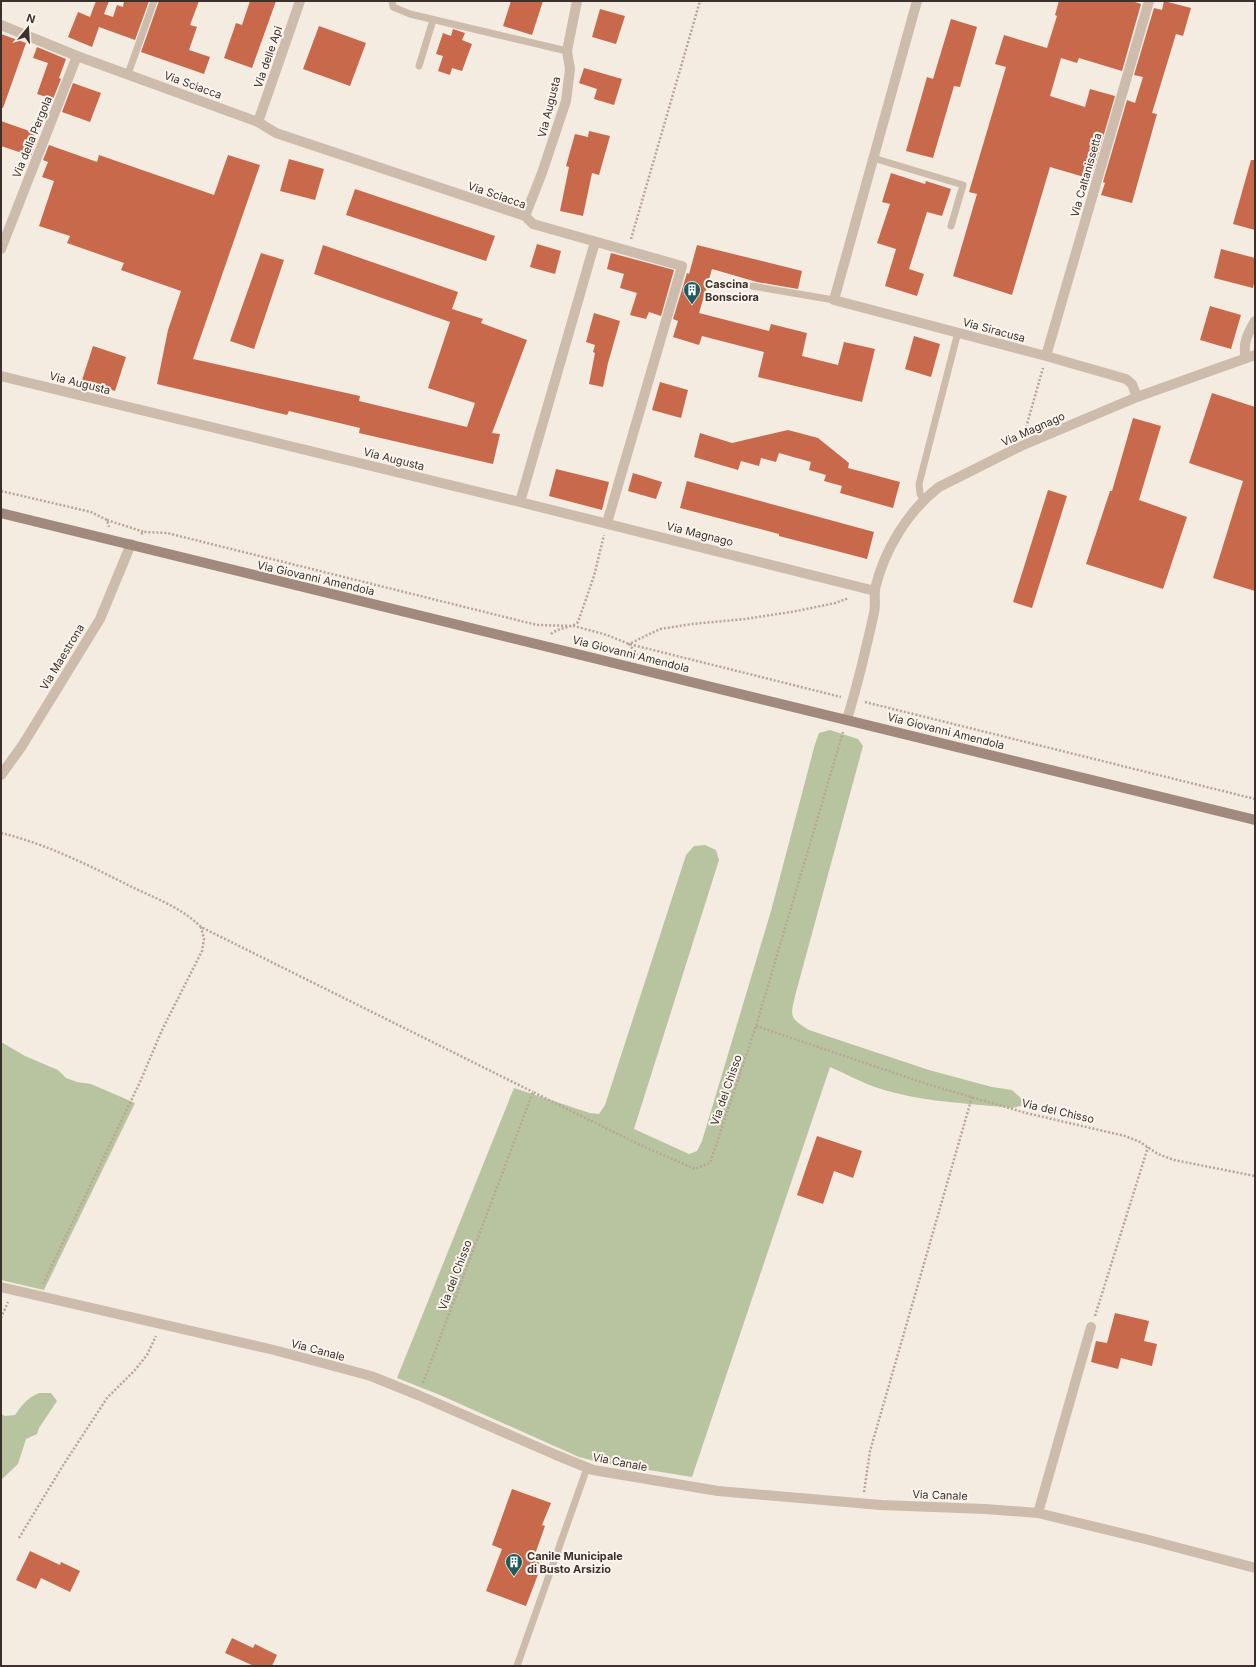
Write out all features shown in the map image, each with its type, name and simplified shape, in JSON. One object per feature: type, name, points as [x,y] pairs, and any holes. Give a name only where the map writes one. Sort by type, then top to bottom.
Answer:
[{"type":"main road","name":"Via Giovanni Amendola","points":[[1,513],[1255,820]]},
{"type":"street","name":"Via delle Api","points":[[258,122],[300,1]]},
{"type":"street","name":"Via Augusta","points":[[525,216],[545,166],[566,101],[570,69],[567,51],[577,1]]},
{"type":"street","points":[[834,300],[917,1]]},
{"type":"street","name":"Via Caltanissetta","points":[[1046,356],[1149,1]]},
{"type":"street","name":"Via Sciacca","points":[[1,25],[77,56],[258,122],[276,133],[525,216],[533,224],[682,266],[607,523]]},
{"type":"street","name":"Via della Pergola","points":[[1,249],[77,56]]},
{"type":"street","points":[[520,502],[595,242]]},
{"type":"street","name":"Via Siracusa","points":[[834,300],[958,332],[1126,379],[1132,384],[1137,397]]},
{"type":"street","points":[[1251,356],[1244,351],[1244,344],[1255,321]]},
{"type":"street","name":"Via Magnago","points":[[847,719],[875,610],[875,591],[883,565],[889,550],[924,500],[939,487],[1021,446],[1137,397],[1251,356]]},
{"type":"street","name":"Via Augusta","points":[[1,376],[520,502]]},
{"type":"street","name":"Via Magnago","points":[[520,502],[875,591]]},
{"type":"street","name":"Via Maestrona","points":[[1,775],[22,746],[100,619],[131,544]]},
{"type":"street","name":"Via Canale","points":[[1,1286],[289,1354],[371,1376],[418,1394],[587,1468],[718,1491],[862,1504],[985,1508],[1038,1513],[1255,1568]]},
{"type":"street","points":[[1038,1513],[1091,1327]]},
{"type":"lane","points":[[128,74],[154,1]]},
{"type":"lane","points":[[392,1],[393,7],[399,11],[567,51]]},
{"type":"lane","points":[[418,66],[433,20]]},
{"type":"lane","points":[[873,158],[963,185],[952,226]]},
{"type":"lane","name":"Via Siracusa","points":[[752,286],[834,300]]},
{"type":"lane","points":[[924,500],[920,494],[919,484],[958,332]]},
{"type":"lane","points":[[517,1666],[587,1468]]},
{"type":"path","points":[[627,251],[700,1]]},
{"type":"path","points":[[1021,446],[1046,356]]},
{"type":"path","points":[[1,491],[91,512],[106,520],[144,532],[167,533],[537,626],[574,626],[607,635],[629,644],[1255,799]]},
{"type":"path","points":[[106,520],[113,540]]},
{"type":"path","points":[[540,644],[554,631],[574,626],[578,622],[594,576],[607,523]]},
{"type":"path","points":[[131,544],[144,532]]},
{"type":"path","points":[[629,644],[660,629],[692,624],[746,619],[797,611],[834,603],[855,596]]},
{"type":"path","points":[[756,1026],[847,719]]},
{"type":"path","points":[[1,834],[47,848],[115,878],[176,908],[194,919],[201,927],[533,1092]]},
{"type":"path","points":[[38,1295],[123,1118],[162,1030],[202,950],[204,938],[201,927]]},
{"type":"path","name":"Via del Chisso","points":[[418,1394],[533,1092],[638,1144],[695,1169],[710,1163],[756,1026],[930,1085],[1026,1113],[1125,1136],[1140,1142],[1158,1154],[1174,1160],[1255,1176]]},
{"type":"path","points":[[862,1504],[870,1451],[972,1097]]},
{"type":"path","points":[[1091,1327],[1148,1147]]},
{"type":"path","points":[[1,1318],[14,1290]]},
{"type":"path","points":[[19,1538],[62,1467],[107,1398],[135,1370],[147,1355],[162,1325]]},
{"type":"green space","points":[[830,730],[858,739],[863,746],[795,996],[792,1009],[793,1017],[798,1023],[809,1030],[929,1070],[992,1087],[1012,1090],[1022,1099],[1021,1106],[1012,1108],[908,1096],[869,1085],[830,1067],[692,1477],[599,1462],[579,1457],[440,1395],[397,1378],[514,1088],[590,1113],[599,1114],[605,1105],[686,855],[694,846],[705,845],[716,850],[719,860],[634,1129],[689,1154],[697,1151],[702,1141],[771,911],[815,744],[819,733]]},
{"type":"green space","points":[[1,1042],[25,1056],[58,1070],[66,1078],[77,1082],[91,1084],[135,1103],[44,1290],[1,1280]]},
{"type":"green space","points":[[39,1393],[51,1393],[57,1401],[39,1428],[37,1434],[26,1439],[18,1464],[1,1480],[1,1414],[5,1416],[15,1415],[25,1402]]},
{"type":"building","points":[[96,1],[109,1],[104,14],[113,17],[117,5],[123,7],[124,1],[149,1],[135,40],[99,27],[92,47],[68,37],[78,12],[90,17]]},
{"type":"building","points":[[159,1],[199,1],[190,25],[197,27],[189,50],[210,57],[204,74],[141,52]]},
{"type":"building","points":[[250,1],[276,1],[252,68],[224,58],[236,23],[242,25]]},
{"type":"building","points":[[511,1],[543,1],[532,35],[503,26]]},
{"type":"building","points":[[1059,1],[1132,1],[1141,4],[1122,71],[1079,58],[1077,63],[1061,58],[1050,96],[1085,107],[1090,89],[1115,96],[1091,179],[1050,167],[1012,295],[953,276],[977,194],[969,192],[1006,67],[995,64],[1004,35],[1047,48],[1057,16],[1055,15]]},
{"type":"building","points":[[1164,1],[1191,8],[1183,36],[1176,34],[1152,113],[1157,114],[1132,203],[1101,195],[1105,183],[1103,182],[1127,100],[1135,103],[1143,77],[1134,75],[1154,8],[1162,10]]},
{"type":"building","points":[[600,9],[625,16],[616,44],[592,37]]},
{"type":"building","points":[[951,19],[977,27],[960,87],[954,86],[933,158],[906,151],[927,77],[933,79]]},
{"type":"building","points":[[319,26],[366,43],[350,86],[303,69]]},
{"type":"building","points":[[453,29],[465,33],[462,40],[472,44],[462,71],[452,68],[450,75],[438,71],[443,56],[436,54],[443,33],[451,36]]},
{"type":"building","points":[[1,34],[26,43],[3,108],[1,108]]},
{"type":"building","points":[[37,47],[66,59],[59,78],[61,79],[53,99],[37,94],[48,63],[33,58]]},
{"type":"building","points":[[584,68],[622,79],[614,105],[594,99],[597,89],[579,83]]},
{"type":"building","points":[[73,83],[101,93],[90,122],[62,112]]},
{"type":"building","points":[[1,121],[35,133],[33,139],[37,140],[31,156],[1,146]]},
{"type":"building","points":[[589,131],[610,136],[599,175],[592,173],[583,216],[560,211],[569,167],[566,166],[575,134],[588,137]]},
{"type":"building","points":[[49,145],[97,162],[99,155],[214,195],[228,155],[260,165],[193,359],[360,396],[359,401],[467,427],[475,403],[428,388],[450,322],[314,274],[323,245],[458,292],[452,309],[483,319],[481,323],[527,340],[492,433],[500,434],[493,464],[359,433],[360,428],[289,411],[287,415],[157,384],[168,330],[181,291],[121,270],[124,263],[67,243],[70,236],[39,226],[54,181],[42,177],[48,162],[43,160]]},
{"type":"building","points":[[289,159],[324,169],[315,200],[280,191]]},
{"type":"building","points":[[1251,160],[1255,160],[1255,230],[1233,224]]},
{"type":"building","points":[[891,173],[925,184],[926,181],[951,189],[942,216],[927,212],[909,269],[924,274],[917,296],[885,286],[896,249],[877,243],[890,204],[882,202]]},
{"type":"building","points":[[355,189],[495,236],[486,261],[346,215]]},
{"type":"building","points":[[537,244],[561,251],[555,274],[530,267]]},
{"type":"building","points":[[697,245],[802,271],[798,289],[757,282],[712,269],[699,313],[769,331],[771,324],[807,333],[802,356],[838,365],[844,342],[875,349],[862,402],[758,377],[764,352],[702,336],[699,345],[673,337],[678,321],[673,319],[687,273],[689,274]]},
{"type":"building","points":[[1221,249],[1255,258],[1255,278],[1253,288],[1214,278]]},
{"type":"building","points":[[261,253],[284,260],[254,349],[230,341]]},
{"type":"building","points":[[611,253],[674,270],[661,316],[649,312],[646,319],[630,315],[637,293],[620,288],[624,274],[607,269]]},
{"type":"building","points":[[1210,306],[1241,315],[1231,349],[1200,340]]},
{"type":"building","points":[[594,313],[620,321],[603,387],[589,384],[595,353],[593,352],[595,345],[586,342]]},
{"type":"building","points":[[914,336],[940,344],[931,377],[905,369]]},
{"type":"building","points":[[93,346],[126,357],[115,391],[82,380]]},
{"type":"building","points":[[660,382],[688,390],[681,418],[652,410]]},
{"type":"building","points":[[1212,393],[1255,407],[1255,591],[1213,578],[1243,481],[1189,463]]},
{"type":"building","points":[[1133,418],[1161,426],[1139,500],[1187,517],[1163,589],[1086,564],[1110,491],[1112,491]]},
{"type":"building","points":[[788,430],[818,438],[849,463],[848,468],[900,482],[893,508],[840,493],[842,486],[824,481],[826,475],[809,470],[811,462],[779,453],[776,462],[761,458],[759,466],[741,461],[738,470],[694,457],[700,433],[732,443]]},
{"type":"building","points":[[556,469],[609,482],[602,510],[549,496]]},
{"type":"building","points":[[633,473],[662,482],[656,499],[628,491]]},
{"type":"building","points":[[687,481],[874,532],[867,559],[680,508]]},
{"type":"building","points":[[1048,490],[1067,496],[1032,608],[1013,602]]},
{"type":"building","points":[[817,1136],[862,1151],[853,1178],[834,1171],[823,1204],[797,1195]]},
{"type":"building","points":[[1115,1313],[1149,1321],[1144,1341],[1157,1344],[1152,1366],[1121,1358],[1118,1369],[1091,1362],[1096,1341],[1107,1343]]},
{"type":"building","points":[[512,1489],[551,1503],[542,1525],[545,1526],[533,1560],[542,1564],[526,1606],[486,1591],[502,1549],[492,1545]]},
{"type":"building","points":[[30,1551],[60,1565],[61,1562],[80,1571],[70,1592],[41,1578],[36,1589],[16,1580]]},
{"type":"building","points":[[232,1638],[253,1648],[255,1644],[277,1655],[272,1666],[254,1666],[225,1653]]},
{"type":"place","name":"Cascina Bonsciora","points":[[692,305]]},
{"type":"place","name":"Canile Municipale di Busto Arsizio","points":[[514,1577]]}]
